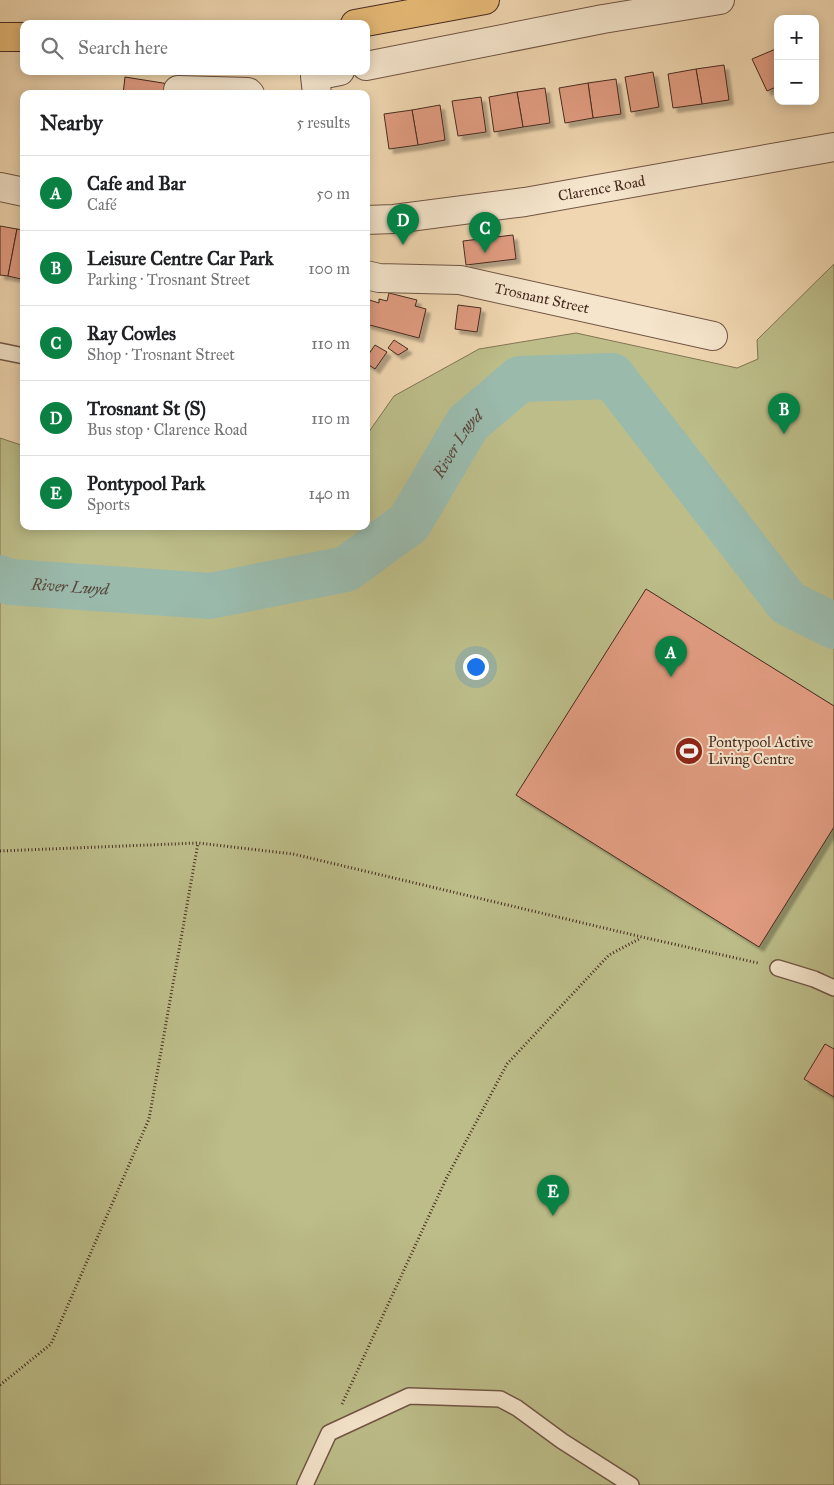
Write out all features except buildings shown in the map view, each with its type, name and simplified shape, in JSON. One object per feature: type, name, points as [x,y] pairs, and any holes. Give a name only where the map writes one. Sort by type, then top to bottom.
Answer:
[{"type":"main road","points":[[370,21],[485,0]]},
{"type":"main road","points":[[0,37],[20,37]]},
{"type":"street","points":[[370,65],[603,19],[720,0]]},
{"type":"street","points":[[317,90],[315,76],[320,75]]},
{"type":"street","name":"Clarence Road","points":[[370,220],[394,219],[525,202],[834,146]]},
{"type":"street","points":[[0,187],[20,191]]},
{"type":"street","name":"Trosnant Street","points":[[370,277],[460,280],[713,336]]},
{"type":"lane","points":[[0,351],[20,355]]},
{"type":"lane","points":[[778,968],[814,979],[834,988]]},
{"type":"lane","points":[[305,1485],[329,1433],[409,1396],[500,1399],[517,1408],[562,1441],[631,1485]]},
{"type":"path","points":[[0,1385],[51,1344],[149,1120],[198,843]]},
{"type":"path","points":[[0,850],[198,843],[292,854],[778,968]]},
{"type":"path","points":[[329,1433],[446,1178],[507,1064],[609,955],[642,937]]},
{"type":"green space","points":[[834,264],[834,1485],[0,1485],[0,438],[20,445],[20,530],[370,530],[370,430],[394,396],[479,349],[576,333],[737,368],[758,359],[757,340]]},
{"type":"waterway","name":"River Lwyd","points":[[0,578],[10,582],[210,596],[346,569],[409,523],[468,423],[520,379],[612,376],[788,603],[834,626]]},
{"type":"place","name":"Trosnant St (S)","points":[[403,245]]},
{"type":"place","name":"Ray Cowles","points":[[485,253]]},
{"type":"place","name":"Leisure Centre Car Park","points":[[784,434]]},
{"type":"place","name":"Cafe and Bar","points":[[671,677]]},
{"type":"place","name":"Pontypool Active Living Centre","points":[[689,751]]},
{"type":"place","name":"Pontypool Park","points":[[553,1216]]}]
